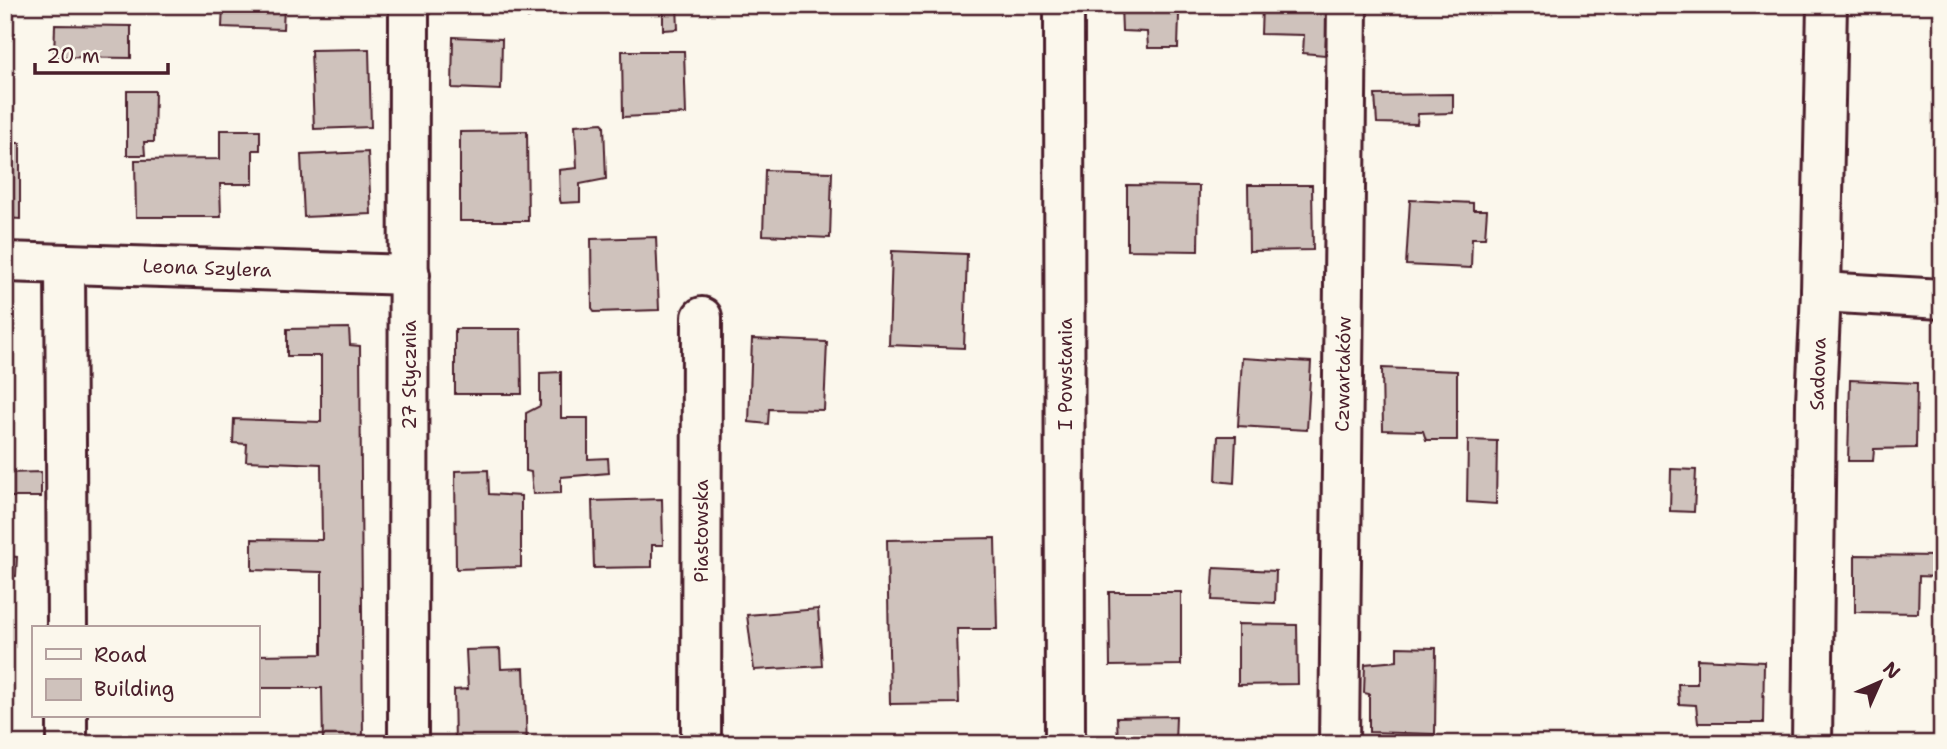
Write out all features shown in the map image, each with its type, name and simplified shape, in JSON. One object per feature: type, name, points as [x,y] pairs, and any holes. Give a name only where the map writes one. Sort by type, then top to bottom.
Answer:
[{"type":"street","name":"27 Stycznia","points":[[408,744],[409,5]]},
{"type":"street","name":"I Powstania","points":[[1064,5],[1065,744]]},
{"type":"street","name":"Czwartaków","points":[[1339,744],[1348,5]]},
{"type":"street","name":"Sadowa","points":[[1812,744],[1816,402],[1827,5]]},
{"type":"street","name":"Leona Szylera","points":[[5,262],[410,275]]},
{"type":"street","points":[[65,264],[67,626]]},
{"type":"street","points":[[1821,292],[1942,299]]},
{"type":"street","name":"Piastowska","points":[[701,744],[702,317]]},
{"type":"street","points":[[67,718],[67,744]]},
{"type":"building","points":[[223,5],[284,5],[283,29],[222,27]]},
{"type":"building","points":[[522,5],[558,5],[528,18]]},
{"type":"building","points":[[663,5],[677,5],[678,29],[663,30]]},
{"type":"building","points":[[1121,5],[1175,5],[1175,11],[1179,15],[1178,48],[1148,48],[1147,32],[1122,31]]},
{"type":"building","points":[[1262,5],[1328,5],[1325,55],[1303,53],[1304,35],[1261,34]]},
{"type":"building","points":[[55,25],[131,26],[131,58],[54,57]]},
{"type":"building","points":[[453,37],[502,39],[501,90],[452,88]]},
{"type":"building","points":[[369,49],[371,127],[314,129],[311,50]]},
{"type":"building","points":[[622,51],[684,51],[686,114],[623,117]]},
{"type":"building","points":[[127,91],[155,91],[154,142],[144,142],[145,155],[127,155]]},
{"type":"building","points":[[1453,94],[1453,113],[1418,114],[1417,124],[1377,123],[1375,95]]},
{"type":"building","points":[[602,123],[606,179],[580,184],[580,202],[561,203],[559,170],[577,168],[575,125]]},
{"type":"building","points":[[220,130],[260,130],[260,150],[253,150],[253,184],[220,184],[221,217],[136,217],[135,160],[220,159]]},
{"type":"building","points":[[527,131],[528,221],[460,221],[460,132]]},
{"type":"building","points":[[5,143],[20,143],[20,219],[5,218]]},
{"type":"building","points":[[368,152],[371,214],[304,217],[301,155]]},
{"type":"building","points":[[765,170],[832,172],[830,238],[763,235]]},
{"type":"building","points":[[1127,185],[1199,186],[1198,251],[1127,250]]},
{"type":"building","points":[[1248,185],[1312,185],[1313,250],[1249,251]]},
{"type":"building","points":[[1410,200],[1473,203],[1473,210],[1487,210],[1485,238],[1472,238],[1471,268],[1406,265]]},
{"type":"building","points":[[656,237],[659,310],[595,312],[592,308],[591,239]]},
{"type":"building","points":[[892,251],[967,254],[964,348],[889,345]]},
{"type":"building","points":[[349,328],[350,345],[360,346],[363,744],[323,744],[322,688],[259,688],[259,655],[322,654],[322,572],[252,570],[252,539],[322,540],[321,464],[246,461],[247,444],[233,443],[234,419],[321,422],[321,356],[287,356],[287,329]]},
{"type":"building","points":[[455,329],[521,329],[522,394],[455,394]]},
{"type":"building","points":[[752,339],[827,342],[824,410],[769,409],[768,424],[749,422]]},
{"type":"building","points":[[1242,358],[1311,362],[1307,430],[1238,426]]},
{"type":"building","points":[[1382,368],[1457,371],[1457,440],[1426,440],[1423,431],[1383,430]]},
{"type":"building","points":[[561,372],[561,418],[588,418],[588,459],[608,458],[609,473],[561,477],[561,493],[533,494],[531,472],[526,471],[526,413],[540,406],[540,373]]},
{"type":"building","points":[[1850,380],[1917,383],[1916,448],[1874,449],[1873,461],[1848,461]]},
{"type":"building","points":[[1218,436],[1236,436],[1234,483],[1216,481]]},
{"type":"building","points":[[1468,440],[1497,441],[1496,504],[1467,502]]},
{"type":"building","points":[[1671,469],[1696,470],[1694,512],[1670,511]]},
{"type":"building","points":[[488,470],[489,494],[521,496],[521,567],[456,569],[455,471]]},
{"type":"building","points":[[41,472],[41,497],[5,497],[5,473]]},
{"type":"building","points":[[662,499],[663,545],[652,545],[652,567],[594,568],[592,501]]},
{"type":"building","points":[[5,525],[7,556],[17,557],[16,576],[5,577]]},
{"type":"building","points":[[995,538],[997,629],[957,629],[959,703],[890,704],[887,540]]},
{"type":"building","points":[[1855,555],[1939,556],[1938,577],[1919,576],[1918,613],[1855,612]]},
{"type":"building","points":[[1214,568],[1276,571],[1275,603],[1212,600]]},
{"type":"building","points":[[1109,592],[1181,592],[1181,665],[1110,666]]},
{"type":"building","points":[[818,609],[822,666],[754,670],[747,615]]},
{"type":"building","points":[[1238,624],[1297,625],[1298,684],[1238,685]]},
{"type":"building","points":[[1397,647],[1436,648],[1435,734],[1369,732],[1369,694],[1364,693],[1365,664],[1397,661]]},
{"type":"building","points":[[500,649],[501,669],[524,668],[527,744],[455,744],[454,690],[468,689],[466,650]]},
{"type":"building","points":[[1697,659],[1764,662],[1763,723],[1698,723],[1696,705],[1679,704],[1678,684],[1697,684]]},
{"type":"building","points":[[1176,716],[1175,744],[1118,744],[1117,717]]}]
